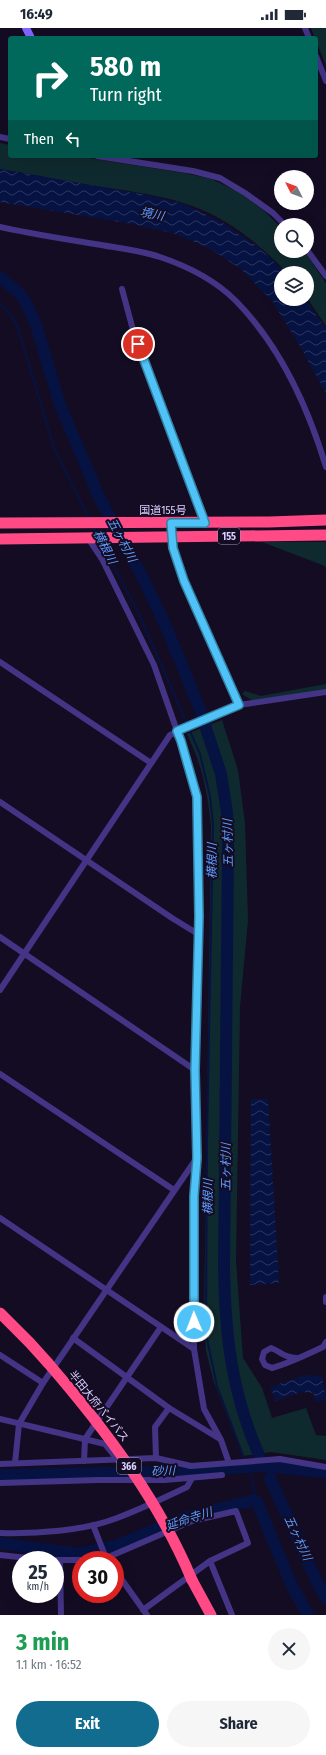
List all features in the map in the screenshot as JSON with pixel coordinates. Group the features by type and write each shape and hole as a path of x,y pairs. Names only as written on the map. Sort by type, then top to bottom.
{"highway":[{"name":"国道155号","path":"0,523 205,523 326,520"},
{"name":"155","path":"0,539 326,535"},
{"name":"半田大府パイパス","path":"0,1313 30,1342 110,1438 134,1474 174,1542 192,1580 206,1615"},
{"name":"半田大府パイパス","path":"0,1320 48,1363"},
{"name":"366","path":"192,1580 211,1615"}],"street":[{"path":"318,61 326,81"},
{"path":"110,158 193,171 220,178 245,193 278,218"},
{"path":"0,227 35,235 137,251 160,257 185,268 213,284 235,300 263,332 287,369 318,441 326,467"},
{"path":"314,256 323,264 326,276"},
{"path":"122,290 133,330 164,417 205,523"},
{"path":"171,523 173,548 184,581 239,705"},
{"path":"89,538 102,559 154,665 179,730 197,797 198,934 195,1070 197,1158 194,1196 194,1349 204,1409 221,1440 228,1463"},
{"path":"0,662 151,763"},
{"path":"0,990 170,735 239,705 326,692"},
{"path":"0,802 198,934"},
{"path":"0,937 195,1070"},
{"path":"0,1074 174,1190"},
{"path":"15,1463 19,1424 43,1383 197,1158"},
{"path":"0,1218 194,1349"},
{"path":"326,1297 326,1302"},
{"path":"84,1461 85,1439 161,1327"},
{"path":"73,1338 169,1408 221,1440"},
{"path":"296,1358 283,1356 277,1350 271,1348 264,1352 262,1359 265,1365 272,1368 292,1362 296,1358 323,1348 326,1342"},
{"path":"0,1355 43,1383"},
{"path":"156,1458 155,1427 169,1408"},
{"path":"0,1419 105,1444 118,1460"},
{"path":"0,1464 156,1458 191,1466 280,1459 326,1467"},
{"path":"0,1533 23,1534 93,1525 116,1519 187,1487 192,1478 191,1466"},
{"path":"0,1483 98,1480 165,1480 222,1474"},
{"path":"123,1551 192,1521 236,1511 248,1543 210,1561 145,1612 124,1583"},
{"path":"93,1525 104,1551"},
{"path":"0,1555 12,1556"},
{"path":"210,1561 232,1615"},
{"path":"60,1603 61,1615"}],"green space":[{"path":"311,28 326,28 326,66 318,46 318,36 314,36"},
{"path":"0,143 8,145 8,158 89,158 184,173 211,179 235,190 262,209 274,220 274,258 309,258 324,280 326,284 326,326 312,306 314,306 314,266 280,266 241,232 224,221 194,206 162,197 0,169"},
{"path":"262,542 326,542 326,569 325,566"},
{"path":"326,684 326,689 253,701 242,694 245,691 261,696"},
{"path":"222,720 238,770 245,824 248,920 240,1007 236,1261 243,1358 262,1388 272,1418 306,1408 316,1435 326,1436 326,1460 271,1452 243,1456 214,1382 206,1351 204,1321 211,826 204,779 187,734"}],"water":[{"name":"境川","path":"0,169 147,195 184,204 223,223 261,249 278,266 274,266 274,304 241,269 209,248 173,233 132,224 0,202"},
{"path":"275,306 310,306 326,329 326,393 297,341"},
{"path":"251,1099 268,1099 279,1283 250,1285"},
{"path":"305,1375 322,1377 326,1399 316,1402 313,1393 301,1392 276,1401 270,1387"}],"waterway":[{"name":"五ヶ村川","path":"0,277 20,294 36,325 60,405 99,497 144,580 167,629 199,707 221,774 227,812 228,848 224,1265 226,1315 231,1362 236,1385 249,1432 259,1455"},
{"name":"横根川","path":"0,303 15,321 18,328 54,448 89,519"},
{"name":"横根川","path":"93,526 97,535"},
{"name":"横根川","path":"101,542 139,614 200,754 210,796 213,824 207,1141 206,1334 217,1386 244,1458"},
{"name":"砂川","path":"0,1475 159,1472 264,1466 326,1472"},
{"name":"横根川","path":"251,1476 257,1502"},
{"name":"五ヶ村川","path":"270,1478 316,1580 326,1598"},
{"name":"延命寺川","path":"0,1543 77,1554 115,1546 187,1517 254,1500 257,1502 291,1584 308,1615"}],"route":[{"path":"138,344 177,451 199,503 205,523 171,523 173,548 184,581 239,705 177,731 197,797 199,917 195,1070 197,1158 195,1168 194,1196 194,1322"}]}
